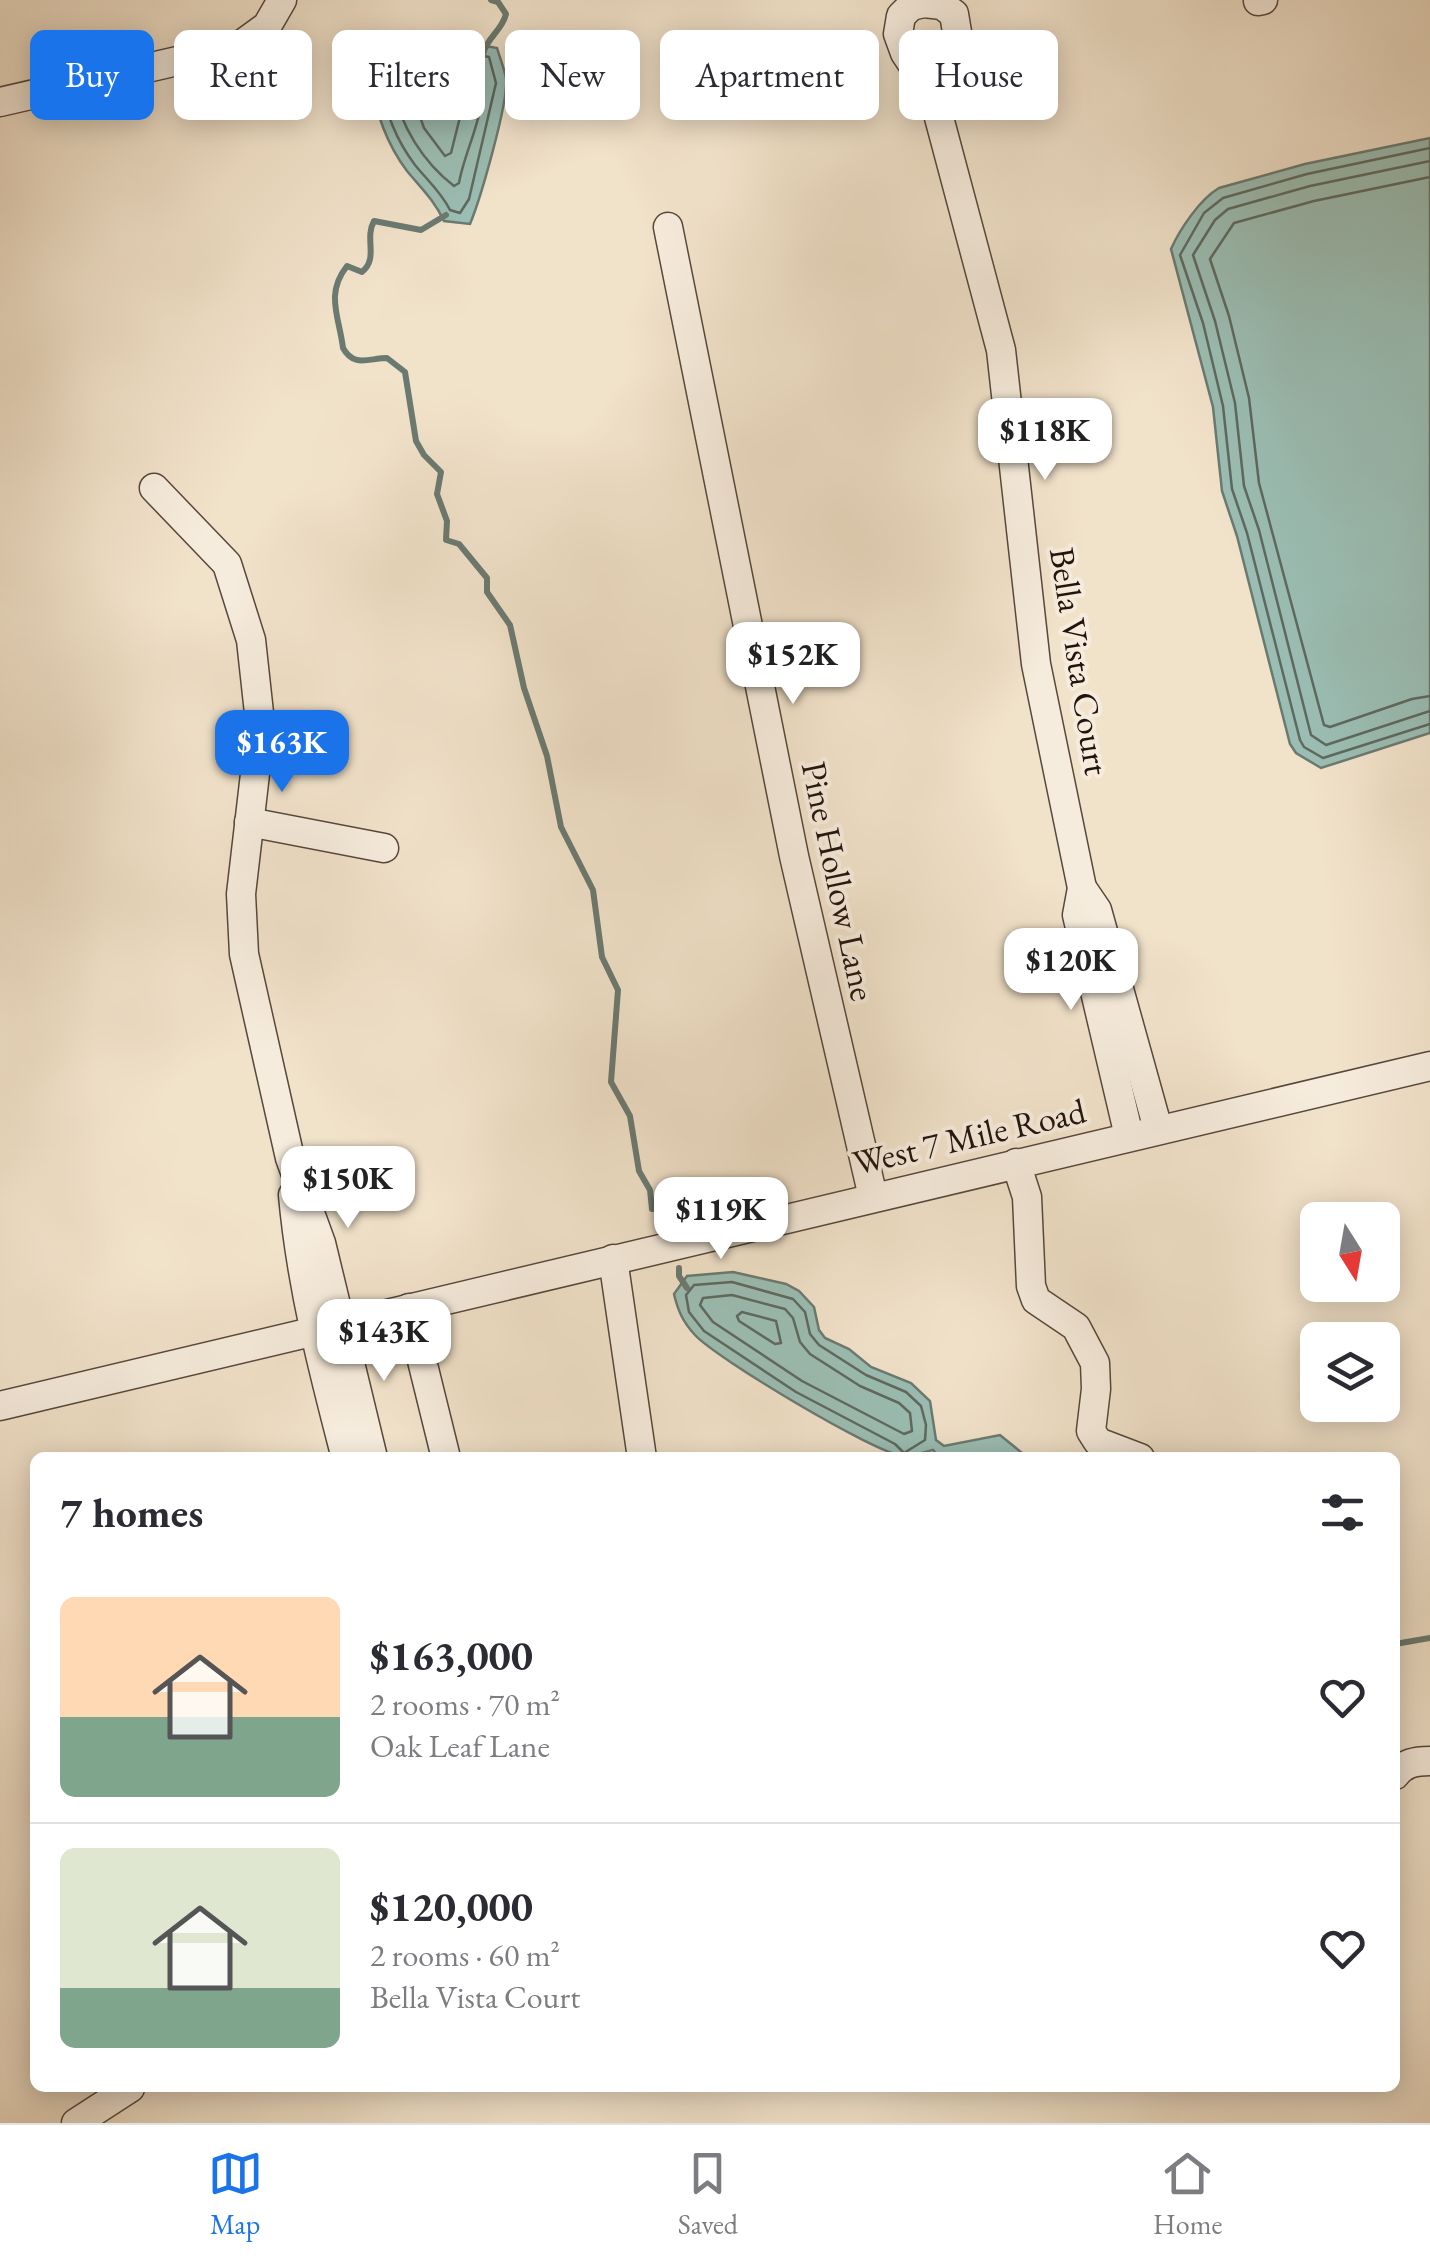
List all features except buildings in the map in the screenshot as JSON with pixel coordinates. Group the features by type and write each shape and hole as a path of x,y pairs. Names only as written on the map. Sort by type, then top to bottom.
{"street":[{"path":"0,102 238,47 267,26 282,0"},
{"name":"Bella Vista Court","path":"939,120 1001,350 1036,664 1082,888 1077,915 1158,1129"},
{"name":"Pine Hollow Lane","path":"668,227 794,856 873,1197"},
{"path":"154,488 227,564 253,653 259,714 240,894 244,954 290,1158 321,1243 372,1452"},
{"path":"249,822 384,848"},
{"name":"Bella Vista Court","path":"1112,1008 1129,1136"},
{"name":"West 7 Mile Road","path":"0,1406 1430,1066"},
{"path":"290,1158 298,1250 312,1331 344,1452"},
{"path":"1016,1163 1027,1197 1031,1286 1036,1300 1076,1327 1095,1362 1096,1390 1090,1430 1098,1442 1124,1452"},
{"path":"612,1259 641,1452"},
{"path":"409,1308 444,1452"},
{"path":"1400,1769 1416,1761 1430,1761"},
{"path":"76,2123 124,2092"}],"water":[{"path":"485,46 497,48 505,75 505,95 487,173 470,224 444,221 407,171 380,120 485,120"},
{"path":"1430,138 1430,733 1321,768 1296,753 1290,744 1222,491 1213,407 1171,249 1191,215 1219,188 1305,164"},
{"path":"733,1272 786,1284 814,1307 825,1338 849,1349 871,1367 911,1383 930,1401 936,1440 944,1446 1000,1435 1021,1452 890,1452 861,1439 762,1383 695,1335 684,1321 674,1294 687,1276"}],"waterway":[{"path":"485,50 506,14 498,2 491,0"},
{"path":"446,215 421,230 374,221 367,267 362,272 347,266 337,286 335,306 343,348 357,360 387,358 405,372 416,441 441,472 437,494 447,521 446,540 459,544 487,578 487,592 510,625 524,688 547,756 561,827 593,890 602,957 618,990 611,1082 630,1116 639,1171 650,1190 652,1209"},
{"path":"679,1268 687,1288"},
{"path":"1400,1643 1430,1638"}]}
